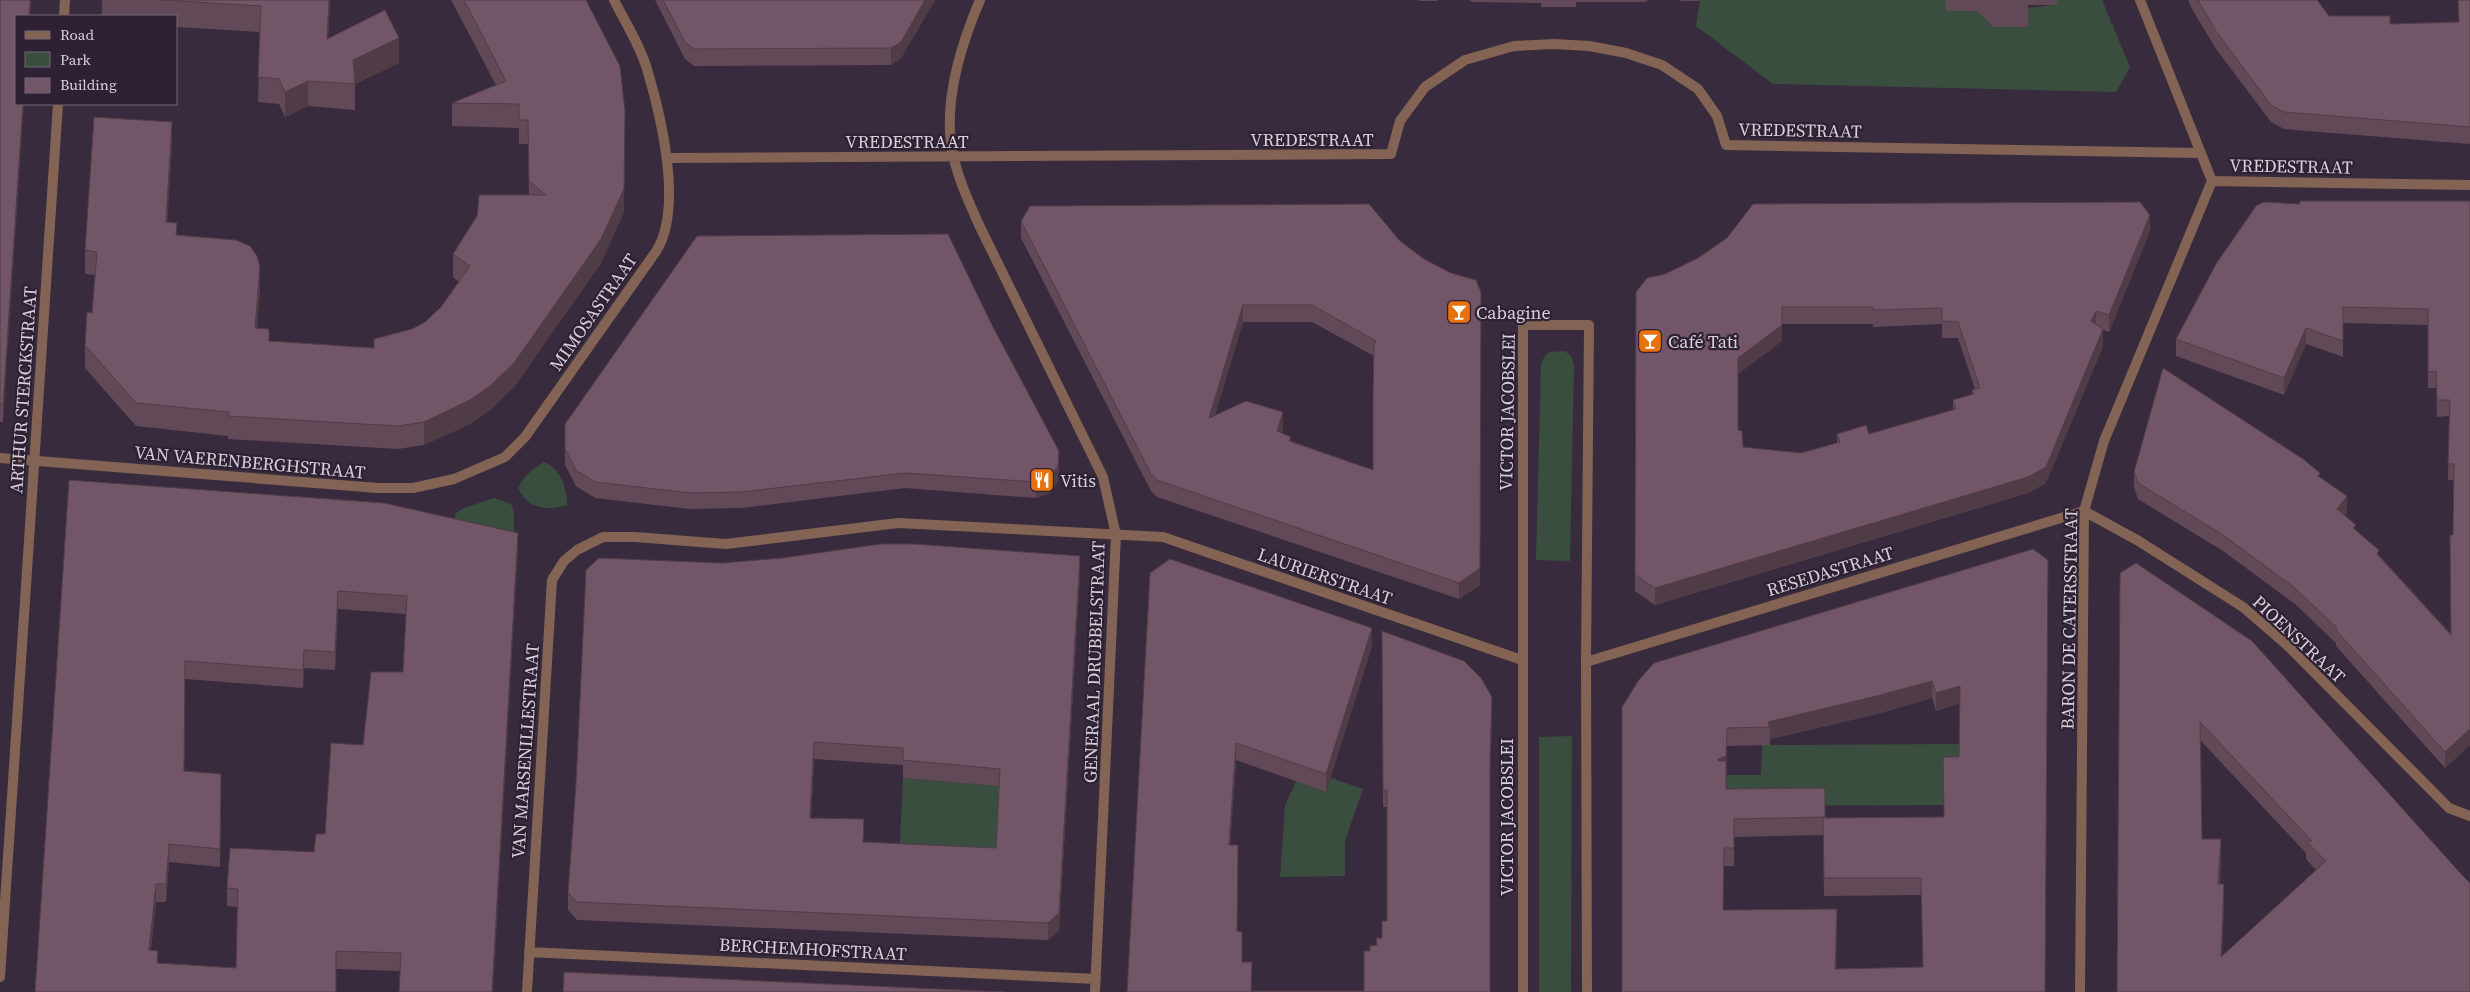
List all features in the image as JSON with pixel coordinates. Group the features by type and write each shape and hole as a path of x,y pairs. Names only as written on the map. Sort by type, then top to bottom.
{"street":[{"path":"64,15 65,0"},
{"name":"MIMOSASTRAAT","path":"493,462 505,457 525,437 664,238 667,223 668,158 647,69 614,0"},
{"name":"GENERAAL DRUBBELSTRAAT","path":"980,0 964,43 953,83 951,126 953,158 963,189 980,227 1103,477 1116,535 1095,992"},
{"path":"2140,0 2200,152"},
{"name":"VREDESTRAAT","path":"668,158 953,158 1391,154 1400,121 1425,87 1466,60 1514,46 1554,44 1589,46 1626,53 1662,65 1698,90 1717,116 1726,145 2200,152 2212,181 2470,185"},
{"name":"ARTHUR STERCKSTRAAT","path":"0,977 58,105"},
{"name":"BARON DE CATERSSTRAAT","path":"2080,992 2084,511 2104,441 2212,181"},
{"name":"VICTOR JACOBSLEI","path":"1523,992 1523,325 1589,325 1586,662 1587,992"},
{"name":"VAN VAERENBERGHSTRAAT","path":"0,458 378,488 413,488 454,479 493,462"},
{"name":"RESEDASTRAAT","path":"1586,662 2084,511"},
{"name":"PIOENSTRAAT","path":"2084,511 2145,545 2243,607 2288,646 2448,808 2470,816"},
{"name":"VAN MARSENILLESTRAAT","path":"527,992 552,580 564,561 577,550 603,537 635,537 726,544 898,523 1116,535"},
{"name":"LAURIERSTRAAT","path":"1116,535 1163,537 1522,660"},
{"name":"BERCHEMHOFSTRAAT","path":"529,952 1096,979"}],"green space":[{"path":"1700,0 1945,0 2027,8 2052,5 2057,0 2102,0 2130,67 2116,92 1773,84 1696,26"},
{"path":"1565,351 1571,356 1574,364 1570,561 1536,560 1541,365 1544,357 1549,352"},
{"path":"544,462 559,474 566,492 567,505 552,508 538,507 527,500 518,488 529,473"},
{"path":"494,498 511,504 514,512 514,533 455,520 455,514 464,508"},
{"path":"1572,736 1571,992 1539,992 1539,737"},
{"path":"1960,744 1959,774 1943,775 1944,805 1727,806 1726,775 1761,775 1762,745"},
{"path":"903,778 989,785 1016,778 996,866 899,861"},
{"path":"1331,778 1363,789 1345,841 1345,876 1280,877 1285,806 1296,781 1326,792"}],"building":[{"path":"0,0 30,0 29,15 15,15 15,105 23,105 3,404 0,404"},
{"path":"160,0 329,0 327,39 385,10 399,38 353,60 355,84 308,81 285,92 279,79 258,77 261,6"},
{"path":"464,0 586,0 620,66 625,111 624,189 601,239 514,363 490,386 470,400 424,422 398,426 228,416 229,412 136,403 85,345 87,312 92,313 97,252 85,250 94,117 172,122 166,222 177,223 176,235 236,240 250,246 257,256 260,267 255,328 269,329 269,341 374,348 374,339 412,329 425,322 441,307 470,266 453,254 477,216 479,195 546,195 529,181 528,120 519,120 519,104 452,103 506,81"},
{"path":"663,0 925,0 901,42 891,48 694,49 685,42"},
{"path":"2198,0 2317,0 2329,16 2390,16 2390,24 2459,22 2458,0 2470,0 2470,127 2284,112 2271,105 2216,31"},
{"path":"2300,201 2470,201 2470,729 2445,752 2336,630 2337,628 2295,588 2223,535 2138,483 2134,472 2163,368 2303,459 2320,473 2318,476 2347,496 2337,509 2356,525 2353,528 2379,550 2377,554 2451,635 2450,535 2453,535 2454,464 2448,464 2450,400 2437,400 2436,371 2428,372 2428,309 2343,307 2343,341 2306,328 2284,378 2176,339 2216,264 2256,206 2264,202 2300,204"},
{"path":"2140,202 2150,215 2109,315 2096,311 2091,321 2103,329 2046,467 2028,477 1655,588 1635,575 1636,292 1647,278 1665,274 1698,258 1727,238 1753,204","holes":["1782,307 1873,307 1873,310 1942,308 1942,321 1958,322 1980,388 1972,390 1974,394 1953,400 1956,409 1869,434 1866,425 1837,434 1840,442 1801,453 1743,447 1742,431 1738,430 1738,358 1782,325"]},
{"path":"1369,204 1400,241 1424,259 1451,273 1476,280 1481,292 1480,568 1459,583 1157,480 1151,474 1021,221 1030,206","holes":["1243,305 1312,305 1376,341 1374,345 1373,470 1289,441 1291,437 1277,431 1283,412 1246,401 1209,418"]},
{"path":"948,234 992,325 1059,451 1058,466 1050,477 1036,482 905,473 741,492 690,493 595,482 576,470 565,449 565,424 697,236"},
{"path":"69,480 384,503 518,533 492,992 399,992 401,953 336,951 336,992 35,992","holes":["338,591 407,596 403,672 371,672 363,745 331,743 325,834 316,834 314,852 230,848 227,888 238,889 236,968 157,963 158,951 149,950 156,884 166,884 169,844 220,849 221,774 184,771 185,661 303,670 304,650 335,652"]},
{"path":"881,544 914,544 1080,556 1059,913 1048,923 577,902 568,893 576,783 586,570 599,558 722,563 782,558","holes":["814,742 903,748 903,760 1000,769 996,848 863,842 864,819 810,818"]},
{"path":"2033,549 2048,560 2045,992 1622,992 1622,707 1638,681 1654,663","holes":["1932,681 1936,693 1960,686 1959,757 1943,757 1944,817 1823,818 1824,878 1921,878 1923,967 1835,969 1837,909 1723,910 1724,848 1734,848 1734,819 1825,817 1825,788 1726,789 1726,761 1718,761 1718,759 1726,756 1727,728 1770,727 1768,722"]},
{"path":"1170,559 1372,628 1326,774 1236,743 1229,845 1238,845 1237,931 1242,932 1242,962 1252,962 1251,991 1364,991 1364,951 1370,951 1370,946 1377,945 1376,938 1382,938 1382,921 1387,921 1387,790 1383,790 1382,631 1464,661 1481,678 1492,697 1490,759 1490,992 1127,992 1150,573"},
{"path":"2136,563 2252,641 2470,883 2470,992 2117,992 2120,573","holes":["2200,722 2312,841 2306,841 2326,861 2221,957 2224,884 2218,884 2221,839 2202,839"]},
{"path":"564,972 1005,992 563,992"}],"place":[{"name":"Cabagine","path":"1459,312"},
{"name":"Café Tati","path":"1650,341"},
{"name":"Vitis","path":"1042,480"}]}
